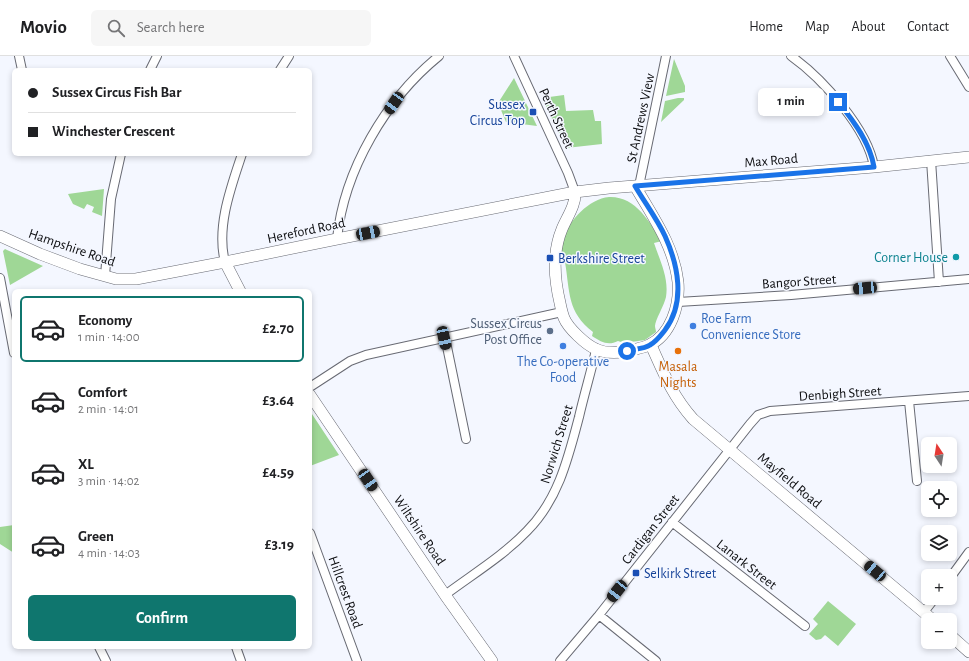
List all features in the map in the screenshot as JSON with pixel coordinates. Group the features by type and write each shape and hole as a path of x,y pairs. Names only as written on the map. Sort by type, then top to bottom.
{"street":[{"path":"19,56 22,68"},
{"path":"151,68 157,56"},
{"path":"281,68 289,56"},
{"path":"337,239 346,197 366,146 401,95 420,73 439,56"},
{"name":"Perth Street","path":"514,56 568,173 575,192"},
{"name":"St Andrews View","path":"637,186 666,56"},
{"path":"791,56 820,82 847,113 862,136 872,156 874,167"},
{"path":"950,56 969,87"},
{"path":"105,276 111,199 121,156"},
{"path":"239,289 225,262 222,245 224,218 241,156"},
{"name":"Max Road","path":"575,192 874,167 931,160 969,158"},
{"path":"931,160 939,282"},
{"path":"575,192 576,200 562,229 556,251 556,285 562,312 570,328 596,350 617,352 651,345 671,322 678,302 676,275 665,238 637,186"},
{"name":"Hereford Road","path":"136,279 575,192"},
{"name":"Hampshire Road","path":"0,236 40,254 105,276 116,279 136,279"},
{"path":"0,278 12,341"},
{"name":"Bangor Street","path":"678,302 791,295 969,280"},
{"path":"312,387 350,361 359,357 562,312"},
{"path":"444,338 466,439"},
{"name":"Mayfield Road","path":"651,345 671,390 682,406 694,419 924,612"},
{"name":"Norwich Street","path":"445,595 520,538 535,522 550,501 561,478 569,453 596,350"},
{"name":"Denbigh Street","path":"729,449 758,415 770,411 969,396"},
{"name":"Wiltshire Road","path":"312,398 445,595 492,661"},
{"path":"910,401 918,481"},
{"name":"Cardigan Street","path":"560,661 599,615 729,449"},
{"name":"Lanark Street","path":"672,522 805,626"},
{"name":"Hillcrest Road","path":"312,538 357,661"},
{"path":"957,569 969,552"},
{"path":"924,612 930,605"},
{"path":"599,615 656,661"},
{"path":"957,641 969,652"},
{"path":"100,649 106,661"},
{"path":"237,649 241,661"}],"green space":[{"path":"674,59 685,86 685,92 666,96"},
{"path":"514,78 537,126 506,122 498,103"},
{"path":"564,95 566,111 593,110 595,121 601,121 602,144 566,148 542,98"},
{"path":"684,98 684,100 661,122 665,101"},
{"path":"104,189 102,216 92,212 94,207 87,204 84,209 73,204 68,194"},
{"path":"609,197 618,198 634,205 647,218 662,241 654,243 665,276 667,290 666,297 655,323 656,332 645,340 624,343 618,341 611,343 602,342 592,336 593,332 578,317 571,301 565,262 561,261 561,247 563,239 575,218 587,206"},
{"path":"5,249 43,266 10,285 3,251"},
{"path":"312,414 339,455 312,465"},
{"path":"12,525 12,552 0,544 0,527"},
{"path":"828,601 856,624 838,646 825,635 821,639 816,640 809,634 818,624 813,619"}],"place":[{"name":"Sussex Circus Top","path":"533,112"},
{"name":"Corner House","path":"956,257"},
{"name":"Berkshire Street","path":"550,258"},
{"name":"Roe Farm Convenience Store","path":"693,326"},
{"name":"Sussex Circus Post Office","path":"550,331"},
{"name":"The Co-operative Food","path":"563,346"},
{"name":"Masala Nights","path":"678,351"},
{"name":"Selkirk Street","path":"636,573"}],"route":[{"path":"627,351 651,345 671,322 678,302 678,282 671,253 661,229 635,186 874,167 872,156 862,136 838,102"}]}
